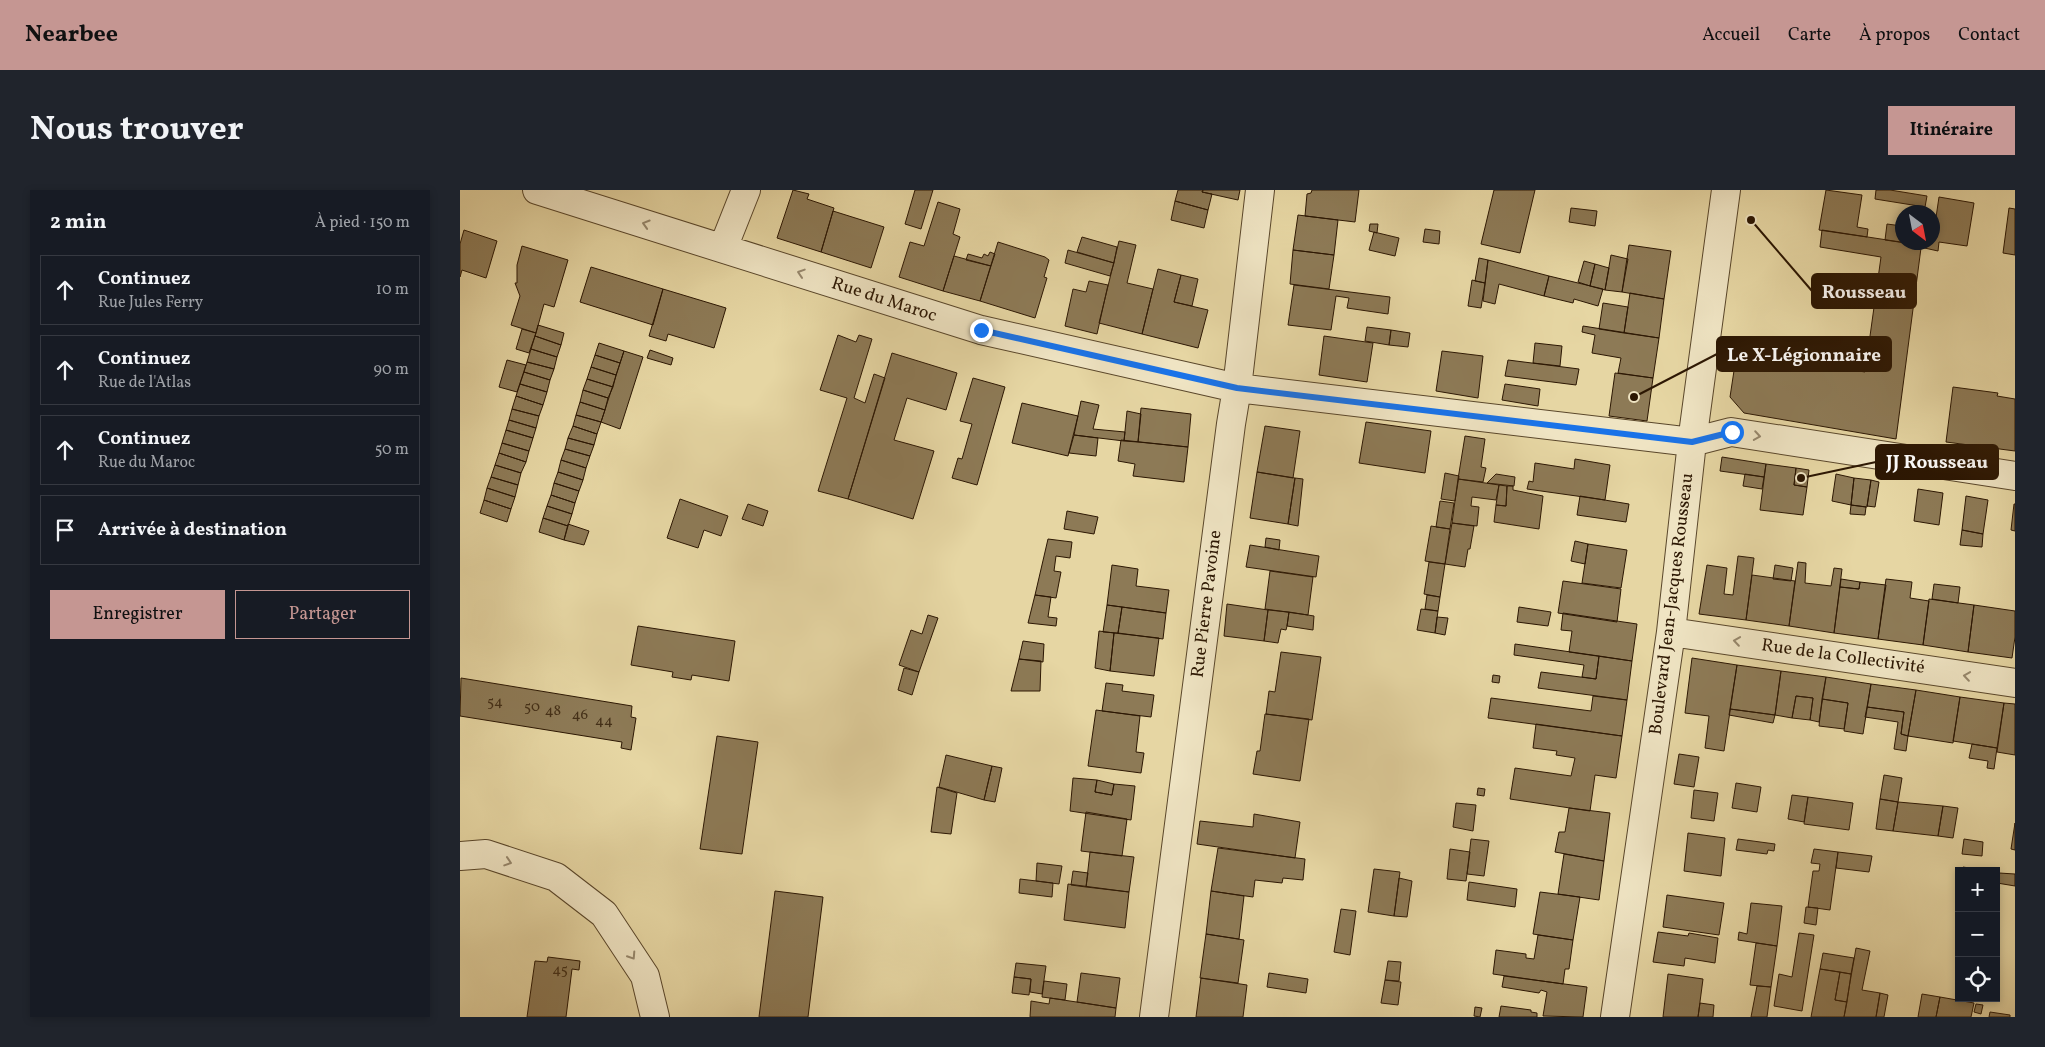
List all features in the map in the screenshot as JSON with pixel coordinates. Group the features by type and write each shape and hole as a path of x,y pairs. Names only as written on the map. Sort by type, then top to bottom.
{"street":[{"name":"Rue du Maroc","path":"537,190 981,330 1237,388 1692,442"},
{"path":"723,248 746,190"},
{"name":"Rue Pierre Pavoine","path":"1154,1017 1230,424 1237,388 1260,190"},
{"name":"Boulevard Jean-Jacques Rousseau","path":"1615,1017 1671,632 1692,442 1726,190"},
{"path":"1692,442 1732,432 2015,476"},
{"name":"Rue de la Collectivité","path":"1671,632 2015,683"},
{"path":"460,856 486,854 556,877 604,914 645,976 655,1017"}],"building":[{"path":"793,190 809,194 807,199 834,208 821,252 777,238"},
{"path":"915,190 933,190 921,229 905,224"},
{"path":"1178,190 1203,190 1202,192 1212,194 1208,210 1175,201"},
{"path":"1203,190 1240,190 1238,200 1202,192"},
{"path":"1312,190 1359,190 1355,222 1305,216 1307,194 1311,193"},
{"path":"1494,190 1535,190 1520,253 1481,244"},
{"path":"1826,190 1862,195 1857,227 1868,229 1867,237 1819,230"},
{"path":"1876,190 1890,190 1927,196 1925,205 1912,205 1875,199"},
{"path":"1939,197 1974,203 1967,246 1940,242 1940,205 1938,205"},
{"path":"1175,201 1208,210 1204,228 1171,220"},
{"path":"938,202 960,209 953,234 960,237 943,291 899,277 910,242 924,246"},
{"path":"1571,208 1597,211 1595,226 1569,222"},
{"path":"2009,208 2015,209 2015,255 2003,253"},
{"path":"833,211 884,227 871,268 821,252"},
{"path":"1298,215 1338,220 1334,255 1293,250"},
{"path":"1370,224 1378,224 1377,233 1369,231"},
{"path":"1887,224 1895,225 1895,241 1885,240"},
{"path":"1425,229 1440,231 1439,244 1423,242"},
{"path":"464,230 497,241 486,278 462,270 460,277 460,244"},
{"path":"1822,230 1895,241 1895,250 1921,250 1896,439 1744,413 1730,397 1737,351 1865,372 1881,257 1820,247"},
{"path":"1374,232 1399,238 1395,256 1369,250"},
{"path":"1082,237 1117,247 1114,263 1077,252"},
{"path":"1119,241 1136,245 1127,283 1153,289 1142,334 1099,323"},
{"path":"998,242 1049,260 1044,277 1047,278 1035,318 980,301"},
{"path":"1629,245 1671,251 1664,299 1622,292"},
{"path":"522,246 568,260 554,307 544,304 536,333 511,325 520,296 515,283 517,283 517,265"},
{"path":"1068,250 1114,263 1110,276 1065,263"},
{"path":"1293,250 1334,255 1329,289 1290,284"},
{"path":"990,252 995,254 991,266 966,260 968,254 982,258 984,254 988,256"},
{"path":"1611,255 1628,259 1622,292 1605,290"},
{"path":"954,256 991,266 980,301 943,291"},
{"path":"1479,258 1488,260 1485,283 1475,281"},
{"path":"1488,260 1549,276 1544,296 1499,284 1495,304 1483,301"},
{"path":"1584,261 1595,264 1590,286 1578,282"},
{"path":"1595,264 1609,268 1605,290 1590,286"},
{"path":"591,267 663,289 653,325 580,302"},
{"path":"1158,269 1181,275 1174,302 1208,310 1198,348 1142,334"},
{"path":"1181,275 1198,279 1192,306 1174,302"},
{"path":"1549,276 1603,289 1598,306 1574,299 1573,303 1544,296"},
{"path":"1472,280 1485,283 1481,308 1468,306"},
{"path":"1089,281 1108,285 1097,334 1065,326 1073,289 1086,292"},
{"path":"1294,285 1390,297 1388,314 1347,308 1349,298 1336,296 1331,330 1288,325"},
{"path":"663,289 726,308 714,348 668,334 666,341 649,336"},
{"path":"1630,293 1664,299 1659,338 1624,333"},
{"path":"1603,303 1628,307 1624,333 1599,329"},
{"path":"538,325 564,333 561,345 535,336"},
{"path":"1583,326 1659,338 1653,378 1618,373 1621,358 1592,353 1595,335 1582,332"},
{"path":"1367,327 1391,330 1389,345 1365,341"},
{"path":"522,329 536,333 529,353 516,349"},
{"path":"1391,330 1410,333 1408,347 1389,345"},
{"path":"838,335 856,342 859,335 872,339 854,398 865,403 874,374 885,378 848,499 818,491 847,398 820,390"},
{"path":"535,336 561,345 557,357 531,349"},
{"path":"1324,336 1373,343 1367,382 1319,375"},
{"path":"599,343 624,351 620,363 595,355"},
{"path":"1535,343 1562,346 1560,366 1533,363"},
{"path":"531,349 557,357 554,369 527,362"},
{"path":"650,350 673,358 671,365 647,358"},
{"path":"624,351 643,357 620,429 601,422"},
{"path":"1442,351 1483,356 1478,398 1436,391"},
{"path":"892,353 957,373 946,410 907,398 894,440 934,451 913,519 848,499"},
{"path":"595,355 620,363 616,375 591,367"},
{"path":"507,360 526,365 517,392 499,387"},
{"path":"1508,360 1579,369 1576,385 1505,376"},
{"path":"527,362 554,369 550,380 524,372"},
{"path":"591,367 616,375 613,387 587,379"},
{"path":"524,372 550,380 547,392 520,384"},
{"path":"1615,373 1653,378 1647,421 1609,416"},
{"path":"973,378 1005,387 977,485 952,478 958,458 962,459 972,424 960,421"},
{"path":"587,379 613,387 608,398 583,390"},
{"path":"520,384 547,392 543,405 516,396"},
{"path":"1505,384 1540,389 1538,406 1502,400"},
{"path":"1953,387 1998,393 1997,396 2015,399 2015,451 1946,442"},
{"path":"583,390 608,398 605,410 580,402"},
{"path":"516,396 543,405 539,416 512,409"},
{"path":"1081,401 1099,405 1093,429 1125,432 1124,441 1074,435"},
{"path":"580,402 605,410 601,422 576,415"},
{"path":"1022,403 1078,416 1068,456 1012,443"},
{"path":"1141,408 1191,414 1188,447 1138,442"},
{"path":"512,409 539,416 536,428 509,420"},
{"path":"1127,411 1141,414 1138,442 1124,441"},
{"path":"576,415 601,422 597,434 573,426"},
{"path":"509,420 536,428 533,438 506,430"},
{"path":"1366,422 1431,431 1425,473 1359,463"},
{"path":"573,426 597,434 594,445 568,438"},
{"path":"1265,426 1300,431 1293,478 1257,472"},
{"path":"506,430 533,438 529,451 502,443"},
{"path":"1074,435 1098,438 1096,456 1069,453"},
{"path":"1465,436 1485,439 1481,467 1486,468 1483,482 1458,479"},
{"path":"568,438 594,445 590,456 565,449"},
{"path":"1121,440 1188,447 1184,482 1133,476 1135,464 1118,461"},
{"path":"502,443 529,451 526,462 499,453"},
{"path":"565,449 590,456 586,468 561,460"},
{"path":"499,453 526,462 521,473 495,465"},
{"path":"1722,457 1766,464 1764,477 1720,471"},
{"path":"1575,459 1610,465 1605,500 1527,489 1529,481 1533,482 1535,463 1574,469"},
{"path":"561,460 586,468 583,480 558,472"},
{"path":"1766,464 1796,468 1794,485 1807,487 1803,515 1760,510"},
{"path":"495,465 521,473 518,485 491,477"},
{"path":"1796,468 1809,470 1807,487 1794,485"},
{"path":"558,472 583,480 579,491 554,483"},
{"path":"1257,472 1295,478 1288,524 1250,518"},
{"path":"1445,473 1459,476 1455,501 1441,499"},
{"path":"1496,474 1515,477 1514,486 1487,483"},
{"path":"1745,474 1764,477 1762,489 1743,486"},
{"path":"1836,474 1854,478 1851,505 1832,501"},
{"path":"491,477 518,485 515,497 487,488"},
{"path":"1295,478 1303,479 1298,526 1288,524"},
{"path":"1854,478 1871,480 1867,507 1851,505"},
{"path":"1458,479 1499,485 1496,500 1472,497 1471,506 1479,507 1477,526 1452,523"},
{"path":"1871,480 1879,482 1875,507 1867,506"},
{"path":"554,483 579,491 575,503 551,495"},
{"path":"1499,485 1507,486 1506,506 1496,505"},
{"path":"1507,486 1513,486 1513,490 1543,496 1539,529 1494,522 1496,505 1506,506"},
{"path":"487,488 515,497 511,509 484,500"},
{"path":"1918,489 1943,493 1939,525 1914,521"},
{"path":"551,495 575,503 572,514 547,506"},
{"path":"1580,496 1629,504 1626,522 1577,515"},
{"path":"1966,496 1988,500 1983,534 1962,530"},
{"path":"680,499 728,516 721,536 704,530 698,548 667,538"},
{"path":"484,500 511,509 507,522 480,513"},
{"path":"1440,501 1454,503 1450,529 1436,527"},
{"path":"748,504 768,511 763,526 742,519"},
{"path":"2015,504 2015,531 2011,530"},
{"path":"1851,505 1866,507 1865,515 1850,514"},
{"path":"547,506 572,514 568,526 543,518"},
{"path":"1067,511 1098,517 1094,534 1064,529"},
{"path":"543,518 568,526 564,540 539,532"},
{"path":"1452,523 1474,526 1465,567 1445,564"},
{"path":"568,524 589,531 584,545 564,540"},
{"path":"1431,526 1450,529 1445,564 1425,561"},
{"path":"1962,530 1983,534 1982,547 1960,545"},
{"path":"1266,538 1280,540 1279,550 1265,547"},
{"path":"1048,539 1072,542 1070,558 1056,556 1054,571 1061,572 1056,598 1035,595"},
{"path":"1575,541 1588,544 1585,564 1571,561"},
{"path":"1588,544 1627,550 1621,588 1582,583"},
{"path":"1250,545 1319,556 1316,577 1246,567"},
{"path":"1738,556 1754,558 1746,620 1699,614 1707,565 1727,568 1724,594 1733,595"},
{"path":"1429,562 1445,564 1440,597 1424,594"},
{"path":"1798,562 1806,563 1805,583 1831,586 1834,568 1842,569 1834,633 1789,626"},
{"path":"1112,565 1138,569 1136,586 1169,590 1166,613 1107,605"},
{"path":"1775,565 1793,568 1791,581 1773,579"},
{"path":"1270,571 1313,577 1308,615 1265,609"},
{"path":"1752,575 1795,581 1789,626 1746,620"},
{"path":"1841,579 1860,582 1859,589 1840,587"},
{"path":"1886,579 1912,582 1910,598 1929,601 1923,645 1878,639"},
{"path":"1563,581 1621,589 1617,622 1558,613"},
{"path":"1860,582 1886,585 1878,639 1834,633 1840,587 1859,589"},
{"path":"1934,584 1960,587 1958,603 1932,599"},
{"path":"1035,595 1051,597 1048,617 1057,618 1056,626 1028,623"},
{"path":"1427,595 1440,597 1438,611 1425,609"},
{"path":"1929,599 1974,605 1968,652 1923,645"},
{"path":"1227,604 1268,610 1264,641 1224,636"},
{"path":"1107,605 1122,607 1118,633 1103,632"},
{"path":"1974,605 2015,611 2015,637 2012,658 1968,652"},
{"path":"1122,607 1166,613 1163,639 1118,633"},
{"path":"1519,607 1551,612 1548,626 1517,622"},
{"path":"1421,609 1438,611 1435,633 1417,630"},
{"path":"1268,610 1289,612 1286,630 1281,629 1278,643 1264,641"},
{"path":"1289,612 1314,616 1313,630 1287,626"},
{"path":"1563,613 1637,624 1632,661 1569,652 1572,631 1561,630"},
{"path":"928,615 938,618 919,672 899,665 911,630 922,634"},
{"path":"1437,617 1448,618 1445,635 1435,633"},
{"path":"638,626 735,641 729,681 692,675 691,680 672,677 673,672 631,665"},
{"path":"1099,631 1114,633 1110,671 1095,668"},
{"path":"1114,633 1159,638 1154,676 1110,671"},
{"path":"1023,641 1044,644 1043,662 1019,659"},
{"path":"1515,644 1599,656 1596,679 1582,677 1584,665 1514,655"},
{"path":"1281,652 1321,657 1312,720 1266,714 1269,691 1275,692"},
{"path":"1599,656 1632,661 1627,700 1538,688 1541,672 1596,679"},
{"path":"1692,658 1737,665 1724,751 1705,748 1709,716 1685,713"},
{"path":"1019,659 1041,661 1040,691 1011,691"},
{"path":"1737,665 1781,671 1775,715 1730,709"},
{"path":"904,668 919,672 912,695 898,690"},
{"path":"1781,671 1826,677 1819,722 1810,720 1813,698 1796,696 1792,718 1775,715"},
{"path":"1493,675 1500,676 1499,683 1492,682"},
{"path":"1826,677 1871,684 1863,734 1844,731 1848,703 1822,699"},
{"path":"461,678 632,706 631,717 636,718 631,750 621,748 622,742 460,716"},
{"path":"1106,683 1123,685 1122,691 1154,695 1151,717 1102,711"},
{"path":"1871,684 1916,690 1908,736 1901,734 1904,712 1867,707"},
{"path":"1916,690 1960,697 1953,743 1908,736"},
{"path":"1593,696 1627,700 1622,736 1488,718 1491,698 1591,711"},
{"path":"1796,696 1813,698 1810,720 1792,718"},
{"path":"1960,697 2004,703 1997,748 1953,741"},
{"path":"1822,699 1848,703 1844,729 1819,726"},
{"path":"2004,703 2015,704 2015,755 1997,752"},
{"path":"1867,707 1904,712 1901,734 1908,736 1906,751 1894,749 1898,722 1865,717"},
{"path":"1730,709 1775,715 1773,723 1729,715"},
{"path":"1096,710 1140,716 1136,752 1144,753 1141,773 1088,766"},
{"path":"1265,714 1309,719 1300,781 1253,774 1257,751 1260,751"},
{"path":"1536,724 1622,736 1616,778 1595,775 1590,811 1510,799 1515,768 1571,776 1575,758 1556,755 1557,751 1533,748"},
{"path":"717,736 758,742 742,854 700,849"},
{"path":"1972,744 1997,748 1994,769 1987,768 1988,761 1969,758"},
{"path":"1679,754 1699,757 1694,787 1674,784"},
{"path":"946,755 992,766 984,800 939,787"},
{"path":"992,766 1002,768 995,802 984,800"},
{"path":"1884,775 1902,778 1898,802 1880,799"},
{"path":"1073,778 1097,780 1095,792 1112,795 1114,784 1135,786 1131,820 1070,811"},
{"path":"1097,780 1114,784 1112,795 1095,792"},
{"path":"1736,783 1761,787 1757,812 1732,808"},
{"path":"937,787 957,793 951,834 931,832"},
{"path":"1478,788 1485,789 1484,796 1477,795"},
{"path":"1694,790 1718,793 1714,821 1691,818"},
{"path":"1792,795 1808,797 1804,822 1788,819"},
{"path":"1808,797 1853,803 1849,830 1804,824"},
{"path":"1880,799 1898,802 1893,831 1876,829"},
{"path":"1898,802 1943,806 1938,836 1893,831"},
{"path":"1456,803 1476,805 1473,831 1453,827"},
{"path":"1943,806 1958,808 1953,838 1938,836"},
{"path":"1569,808 1610,813 1604,861 1555,852 1559,832 1565,832"},
{"path":"1086,812 1127,819 1122,856 1081,851"},
{"path":"1254,814 1300,822 1295,858 1197,844 1200,821 1253,827"},
{"path":"2015,823 2015,850 2011,849"},
{"path":"1688,833 1725,838 1721,876 1684,871"},
{"path":"1471,839 1489,841 1484,876 1467,874"},
{"path":"1738,839 1775,844 1774,851 1768,850 1767,854 1736,850"},
{"path":"1964,839 1983,842 1982,856 1962,854"},
{"path":"1218,848 1305,859 1303,880 1283,878 1282,883 1255,880 1253,897 1211,891"},
{"path":"1450,849 1470,852 1466,881 1447,879"},
{"path":"1814,849 1838,852 1830,910 1808,907 1813,871 1819,871 1820,864 1811,863"},
{"path":"1090,852 1134,857 1129,892 1086,887"},
{"path":"1838,852 1872,856 1869,872 1836,868"},
{"path":"1564,854 1604,861 1599,900 1558,894"},
{"path":"1037,863 1062,866 1059,884 1036,881"},
{"path":"1374,869 1400,872 1394,916 1368,912"},
{"path":"1073,871 1088,873 1086,887 1071,885"},
{"path":"2000,873 2015,874 2015,886 2000,884"},
{"path":"1399,878 1412,881 1407,917 1394,916"},
{"path":"1020,879 1053,883 1052,897 1019,893"},
{"path":"1469,882 1517,889 1515,907 1467,900"},
{"path":"1068,884 1129,892 1125,928 1064,920"},
{"path":"775,891 823,897 808,1017 759,1017"},
{"path":"1211,891 1244,896 1239,939 1206,934"},
{"path":"1540,892 1580,897 1573,940 1533,934"},
{"path":"1667,895 1724,903 1719,935 1663,927"},
{"path":"1751,903 1782,906 1777,946 1738,940 1739,932 1747,934"},
{"path":"1806,907 1818,908 1816,925 1804,923"},
{"path":"1341,909 1356,911 1350,955 1334,952"},
{"path":"1658,932 1688,936 1689,933 1718,938 1715,963 1685,958 1684,966 1653,962"},
{"path":"1799,933 1814,935 1802,1011 1774,1006 1779,974 1792,977"},
{"path":"1206,934 1244,940 1238,983 1200,978"},
{"path":"1538,935 1573,940 1569,969 1565,969 1563,984 1493,974 1496,950 1526,954 1526,958 1534,959"},
{"path":"1756,943 1777,946 1771,987 1750,985"},
{"path":"1856,948 1870,951 1862,990 1880,993 1876,1017 1844,1017"},
{"path":"1823,953 1854,958 1851,974 1820,969"},
{"path":"548,957 580,961 579,970 572,969 566,1017 527,1017 535,961 547,962"},
{"path":"1388,961 1401,962 1399,981 1385,980"},
{"path":"1016,963 1046,966 1042,994 1030,992 1031,979 1014,977"},
{"path":"1820,969 1840,972 1835,1000 1847,1002 1844,1017 1811,1017"},
{"path":"1840,972 1851,974 1847,1002 1835,1000"},
{"path":"1081,973 1120,978 1116,1008 1077,1002"},
{"path":"1269,973 1308,979 1306,993 1267,987"},
{"path":"1668,974 1703,979 1698,1017 1663,1017"},
{"path":"1504,976 1587,987 1583,1017 1543,1016 1547,992 1541,990 1539,993 1502,987"},
{"path":"1014,977 1031,979 1029,995 1012,993"},
{"path":"1201,978 1247,985 1243,1017 1196,1017"},
{"path":"1385,980 1401,982 1398,1005 1381,1003"},
{"path":"1044,981 1067,984 1065,1000 1042,997"},
{"path":"1757,986 1771,987 1767,1017 1751,1017"},
{"path":"1880,993 1888,995 1884,1017 1876,1017"},
{"path":"1922,994 1940,997 1936,1017 1918,1017"},
{"path":"1940,997 1955,1000 1955,1002 1974,1003 1971,1017 1936,1017"},
{"path":"1050,998 1116,1008 1115,1017 1030,1017 1031,1001 1049,1004"},
{"path":"1700,1003 1714,1005 1713,1017 1698,1017"},
{"path":"1976,1004 1983,1005 1981,1014 1974,1012"},
{"path":"1501,1006 1531,1010 1531,1012 1537,1013 1537,1017 1499,1017"},
{"path":"1475,1007 1482,1008 1480,1017 1474,1016"},
{"path":"1990,1012 2010,1015 2010,1017 1989,1017"}],"place":[{"name":"Rousseau","path":"1751,220"},
{"name":"Le X-Légionnaire","path":"1634,397"},
{"name":"JJ Rousseau","path":"1801,478"}],"route":[{"path":"981,330 1249,390 1692,442 1732,432"}]}
